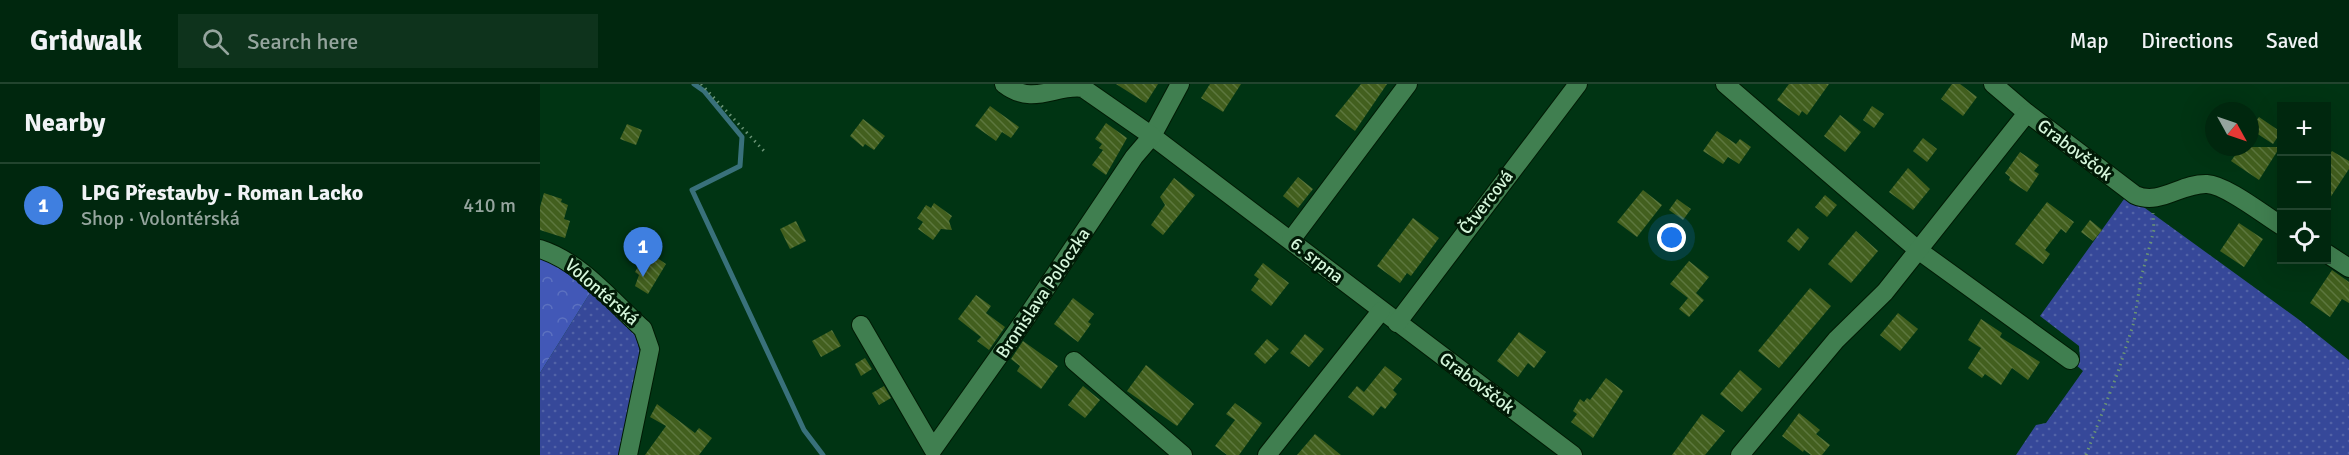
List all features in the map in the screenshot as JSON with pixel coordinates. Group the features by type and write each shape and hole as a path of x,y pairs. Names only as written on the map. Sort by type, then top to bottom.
{"street":[{"name":"6. srpna","path":"1004,84 1017,92 1032,94 1073,85 1083,88 1152,136 1381,310"},
{"path":"1152,136 1180,84"},
{"path":"1291,240 1408,84"},
{"name":"Čtvercová","path":"1397,323 1578,84"},
{"path":"1725,84 1918,250 2070,360"},
{"path":"1993,84 2027,113"},
{"name":"Grabovščok","path":"1740,455 1836,340 1885,292 2027,113 2135,195 2151,200"},
{"name":"Bronislava Poloczka","path":"861,325 933,449 1022,325 1134,157 1152,136"},
{"path":"2151,200 2193,185 2210,184 2277,223"},
{"name":"Volontérská","path":"540,249 560,255 576,267 643,329 647,338 650,349 628,455"},
{"path":"2331,257 2349,268"},
{"path":"1267,455 1381,310"},
{"name":"Grabovščok","path":"1381,310 1573,455"},
{"path":"1074,361 1183,455"}],"path":[{"path":"701,84 765,152"},
{"path":"2086,455 2118,372 2134,322 2154,230 2151,200"}],"shaded area":[{"path":"2127,195 2298,319 2349,360 2349,455 2016,455 2036,425 2046,423 2083,371 2075,364 2080,358 2079,346 2040,316"},
{"path":"590,293 623,318 638,343 640,354 622,455 540,455 540,373"}],"green space":[{"path":"540,256 553,261 590,293 540,373"}],"building":[{"path":"1116,84 1158,84 1146,103"},
{"path":"1210,84 1241,84 1223,112 1201,98"},
{"path":"1361,84 1387,84 1355,131 1335,116"},
{"path":"1789,84 1829,84 1807,115 1802,111 1799,116 1777,100"},
{"path":"1952,84 1960,84 1977,97 1963,116 1941,99"},
{"path":"990,106 1019,127 1011,138 1002,132 996,141 975,126"},
{"path":"1872,106 1884,114 1874,128 1863,120"},
{"path":"1840,115 1861,132 1845,152 1824,136"},
{"path":"2259,117 2277,129 2277,138 2273,144 2259,135"},
{"path":"863,119 885,136 874,150 865,144 863,147 850,136"},
{"path":"1106,123 1127,138 1106,175 1092,165 1103,150 1099,148 1102,144 1095,139"},
{"path":"627,124 642,130 636,145 620,139"},
{"path":"1717,131 1736,144 1740,139 1751,147 1739,164 1728,157 1723,164 1703,151"},
{"path":"1923,138 1937,149 1927,162 1913,151"},
{"path":"2259,147 2277,147 2277,152 2259,180 2231,161 2235,156 2259,156"},
{"path":"2020,152 2039,165 2034,171 2039,174 2027,192 2009,180 2010,177 2005,173"},
{"path":"2331,152 2349,161 2349,169 2331,196 2331,156"},
{"path":"1908,168 1930,189 1913,210 1889,192"},
{"path":"1298,177 1313,189 1298,208 1283,196"},
{"path":"1174,178 1195,195 1163,235 1151,225 1165,205 1160,197"},
{"path":"1643,190 1662,205 1637,237 1617,222"},
{"path":"544,193 562,199 561,202 568,205 564,219 570,221 565,238 540,230 540,207"},
{"path":"1825,195 1837,205 1827,217 1815,207"},
{"path":"1677,199 1691,209 1683,220 1669,210"},
{"path":"2047,202 2074,222 2066,233 2061,229 2045,250 2050,254 2043,264 2015,244"},
{"path":"934,203 952,216 949,221 952,230 941,229 933,240 918,229 923,222 917,218 926,205 931,208"},
{"path":"1413,218 1439,238 1411,276 1407,273 1400,283 1377,266"},
{"path":"2090,220 2102,230 2093,241 2081,232"},
{"path":"796,221 806,241 790,249 780,229"},
{"path":"2239,223 2263,239 2244,267 2220,251"},
{"path":"1798,228 1809,238 1799,251 1787,241"},
{"path":"1856,231 1878,251 1851,283 1828,264"},
{"path":"647,251 666,264 648,294 635,286 639,275 635,272"},
{"path":"1689,261 1709,277 1696,293 1704,300 1689,317 1679,309 1688,298 1670,284"},
{"path":"1263,263 1289,283 1271,306 1251,290 1259,279 1254,275"},
{"path":"2332,270 2349,282 2349,303 2342,299 2330,317 2310,303"},
{"path":"1810,288 1831,306 1779,368 1758,351"},
{"path":"976,295 991,306 986,313 1005,327 989,350 977,341 981,337 958,319"},
{"path":"1073,298 1094,314 1088,322 1091,324 1078,342 1054,324"},
{"path":"1898,313 1918,329 1900,351 1880,335"},
{"path":"1981,319 2002,333 2000,337 2040,362 2028,380 2012,368 2001,385 1985,374 1982,378 1968,368 1981,348 1968,340"},
{"path":"832,330 841,346 821,357 812,341"},
{"path":"1519,332 1546,352 1534,368 1528,363 1518,377 1497,361"},
{"path":"1305,334 1324,349 1309,367 1290,353"},
{"path":"1267,339 1279,349 1265,364 1254,354"},
{"path":"1023,341 1058,366 1041,389 1017,371 1020,366 1011,359"},
{"path":"865,358 872,369 861,376 855,364"},
{"path":"1146,365 1194,404 1177,426 1127,391"},
{"path":"1385,366 1402,379 1393,390 1397,394 1385,409 1381,406 1373,416 1348,397 1357,386 1364,392"},
{"path":"1740,370 1762,389 1742,412 1720,394"},
{"path":"1606,378 1623,391 1593,438 1571,422 1577,414 1573,411 1580,399 1584,402 1587,398 1590,400"},
{"path":"884,386 891,398 879,405 872,393"},
{"path":"1083,386 1100,400 1085,418 1068,405"},
{"path":"1235,403 1262,423 1239,455 1227,455 1215,446 1235,420 1226,414"},
{"path":"657,404 695,433 699,428 712,438 699,455 645,455 666,426 650,417"},
{"path":"1799,413 1820,430 1816,434 1830,445 1822,455 1811,455 1804,450 1803,452 1782,436"},
{"path":"1702,414 1725,431 1705,455 1672,455"},
{"path":"1315,434 1341,455 1297,455"}],"waterway":[{"path":"694,84 704,91 742,137 740,166 692,190 804,430 823,455"}],"place":[{"name":"LPG Přestavby - Roman Lacko","path":"643,277"}]}
